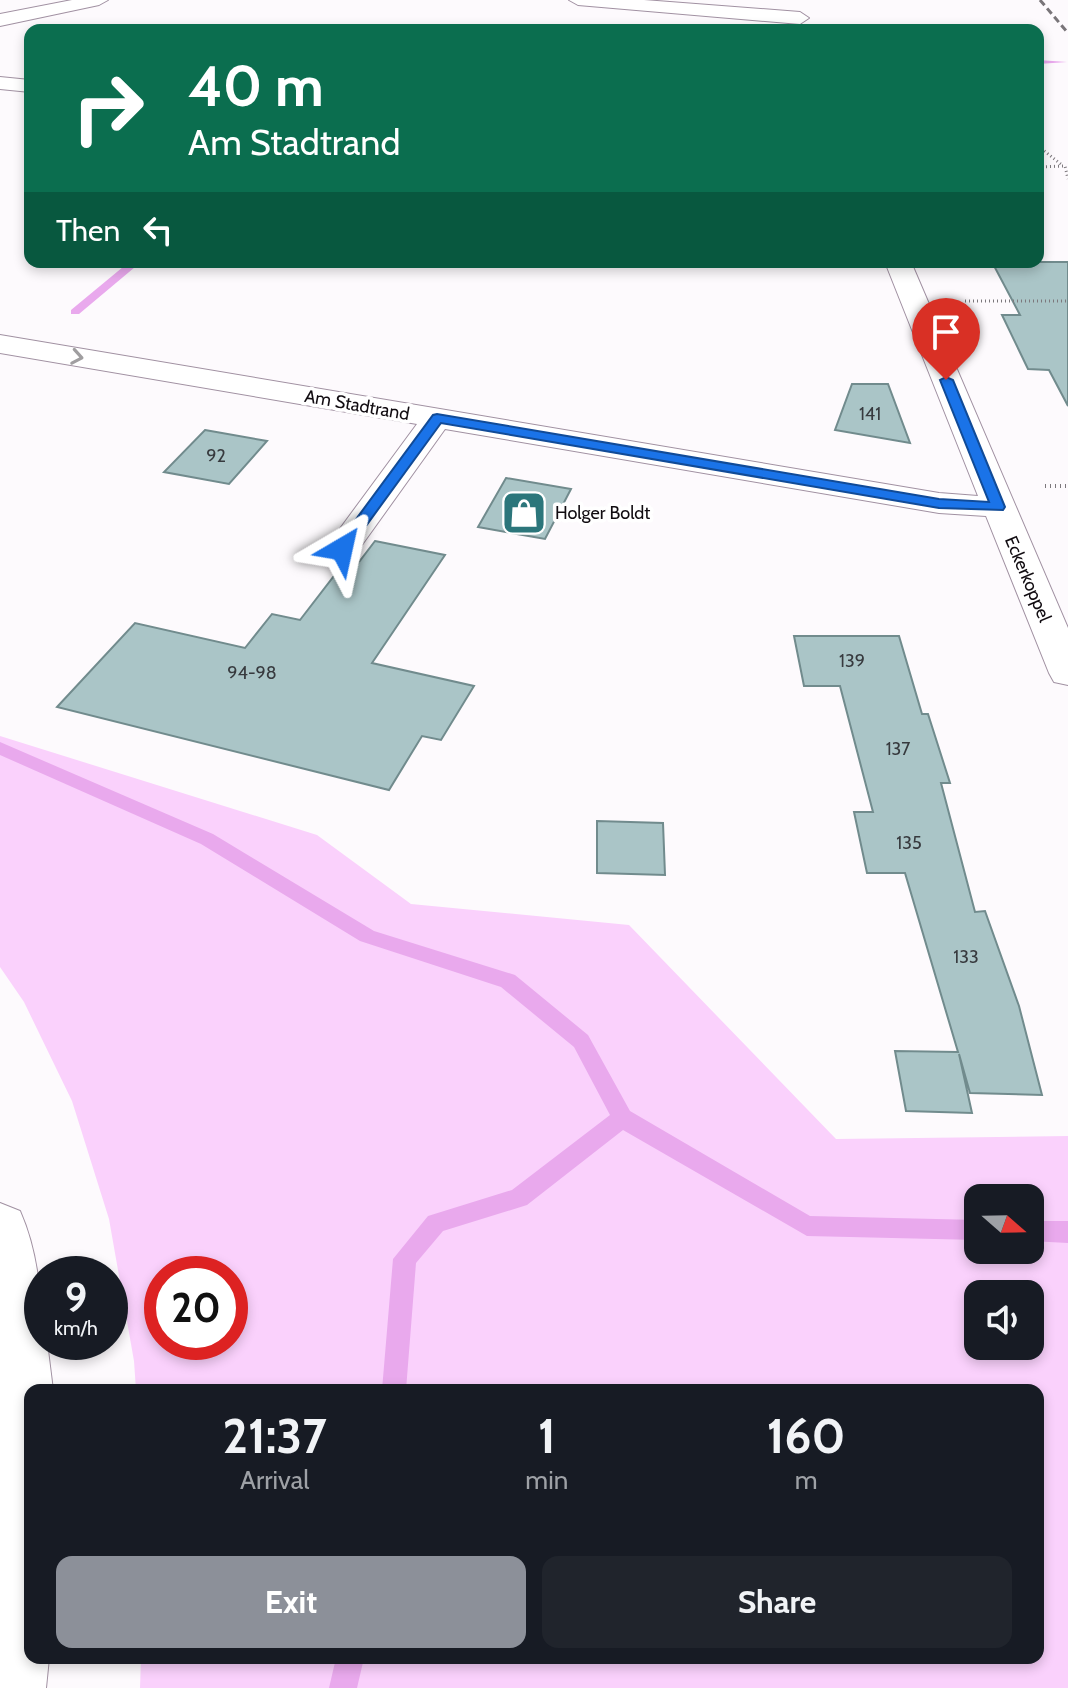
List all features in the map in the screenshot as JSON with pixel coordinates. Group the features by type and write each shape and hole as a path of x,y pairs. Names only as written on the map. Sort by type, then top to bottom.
{"street":[{"path":"0,20 58,4 99,0"},
{"path":"578,0 799,16"},
{"path":"0,83 24,85"},
{"name":"Eckerkoppel","path":"900,268 1068,673"},
{"name":"Am Stadtrand","path":"0,344 939,503 998,507"},
{"path":"342,549 437,418"},
{"path":"0,1229 6,1253 23,1390 24,1553 11,1688"}],"path":[{"path":"1044,150 1065,166 1068,179"},
{"path":"1044,167 1065,166"},
{"path":"914,301 1068,301"}],"shaded area":[{"path":"0,736 317,835 411,904 629,925 836,1139 1068,1136 1068,1688 140,1688 141,1664 1044,1664 1044,1384 136,1384 128,1327 128,1256 116,1256 109,1219 72,1101 24,1002 0,967"}],"building":[{"path":"1044,262 1068,262 1068,406 1049,370 1028,369 1002,315 1020,315 995,268 1044,268"},
{"path":"852,384 888,384 910,443 835,430"},
{"path":"205,430 267,441 229,484 164,472"},
{"path":"506,478 571,489 545,539 478,527"},
{"path":"375,541 445,555 372,663 474,686 441,740 422,736 389,790 57,707 135,623 245,648 272,614 300,620 334,576 346,579"},
{"path":"794,636 899,636 922,714 928,714 950,783 941,783 975,912 985,911 1019,1006 1042,1095 970,1093 959,1054 972,1113 906,1111 895,1051 958,1052 905,873 867,873 854,812 873,812 840,686 804,686"},
{"path":"597,821 663,823 665,875 597,873"}],"waterway":[{"path":"1044,62 1063,62"},
{"path":"75,312 129,268"},
{"path":"0,748 207,839 367,936 508,981 581,1041 622,1118"},
{"path":"395,1384 405,1259 436,1223 519,1198 622,1118"},
{"path":"622,1118 807,1226 964,1230"},
{"path":"1044,1231 1068,1232"},
{"path":"343,1688 349,1664"}],"railway":[{"path":"1040,0 1068,33"}],"place":[{"name":"Holger Boldt","path":"524,513"}],"route":[{"path":"342,549 437,418 939,503 998,507 946,380"}]}
